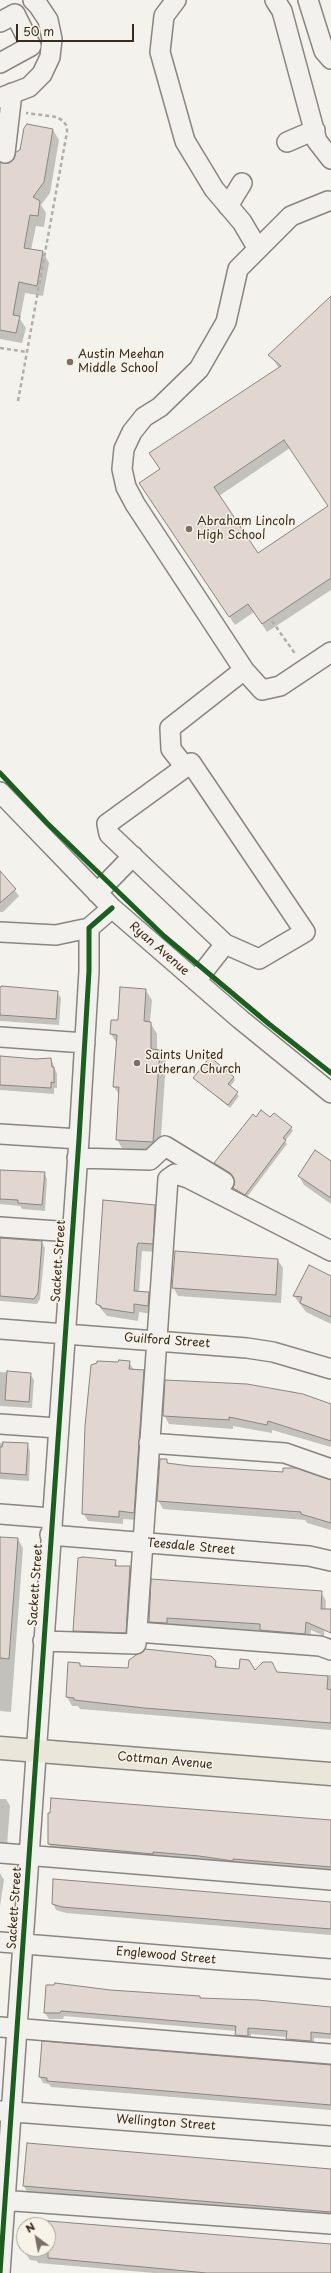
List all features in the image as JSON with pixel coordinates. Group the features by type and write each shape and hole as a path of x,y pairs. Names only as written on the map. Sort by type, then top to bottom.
{"main road":[{"name":"Cottman Avenue","path":"0,1748 331,1774"}],"street":[{"path":"176,0 164,16 160,52 185,141 214,189 242,222 258,249"},
{"path":"275,0 282,11 317,141 331,159"},
{"path":"308,0 324,51 331,59"},
{"path":"5,153 6,96 29,88 42,74 50,57 52,39 48,20 36,2 20,23"},
{"path":"0,22 15,14 31,46 0,63"},
{"path":"287,142 315,130"},
{"path":"228,206 242,184"},
{"path":"330,201 291,216 238,269 226,322 200,369 160,407 144,417 132,432 124,449 122,469 126,487 135,504 244,670 262,690 280,686 331,652"},
{"path":"185,767 171,749 170,728 244,670"},
{"path":"191,763 305,932 259,959 225,944 108,834 106,824 185,767 191,763"},
{"name":"Ryan Avenue","path":"0,792 112,908 196,981 331,1093"},
{"path":"97,893 133,856"},
{"path":"0,932 56,935 89,928 112,908"},
{"name":"Sackett Street","path":"0,2273 9,2028 23,1944 42,1641 85,1043 89,971 89,928"},
{"path":"196,981 225,944"},
{"path":"0,1037 85,1043"},
{"path":"0,1134 78,1149 150,1160 166,1146 224,1182"},
{"path":"42,1641 136,1644 155,1340 168,1179 175,1174 188,1178 331,1251"},
{"path":"0,1227 72,1232"},
{"name":"Guilford Street","path":"0,1329 155,1340 273,1352 331,1369"},
{"path":"0,1424 57,1428"},
{"path":"149,1444 285,1453 331,1469"},
{"name":"Teesdale Street","path":"0,1514 50,1526 143,1543 309,1556 331,1561"},
{"path":"137,1632 320,1646 331,1650"},
{"path":"0,1853 331,1880"},
{"name":"Englewood Street","path":"0,1942 331,1969"},
{"path":"9,2028 331,2054"},
{"name":"Wellington Street","path":"6,2112 331,2136"},
{"path":"3,2200 331,2224"}],"path":[{"path":"18,401 67,126 63,120 56,117 19,112"},
{"path":"0,348 27,352"},
{"path":"272,621 305,668"}],"building":[{"path":"27,124 53,129 44,182 33,197 40,201 38,216 30,215 24,248 43,251 37,286 19,282 13,315 20,316 16,333 0,330 0,162 9,163 14,159 16,152 20,150 24,128"},
{"path":"331,296 331,578 262,624 248,604 229,617 139,483 160,469 149,453 281,366 268,355","holes":["284,440 328,506 258,553 214,487"]},
{"path":"0,871 16,889 0,903"},
{"path":"0,987 58,991 56,1019 0,1015"},
{"name":"Saints United Lutheran Church","path":"120,987 146,989 144,1021 151,1022 151,1049 160,1050 153,1142 116,1140 119,1087 113,1087 117,1035 110,1034 111,1020 118,1020"},
{"path":"0,1056 36,1059 51,1058 52,1067 54,1067 54,1083 51,1082 51,1088 0,1085"},
{"path":"210,1057 234,1077 228,1084 238,1092 228,1105 193,1078"},
{"path":"261,1110 270,1117 274,1113 292,1127 283,1138 286,1140 245,1195 233,1188 235,1182 230,1173 214,1163 253,1114 256,1117"},
{"path":"315,1150 331,1161 331,1198 298,1176"},
{"path":"0,1170 45,1172 42,1205 18,1203 18,1200 0,1199"},
{"path":"103,1200 155,1205 153,1244 138,1243 137,1247 134,1291 149,1292 148,1306 134,1304 134,1313 101,1308 101,1306 96,1304"},
{"path":"0,1238 42,1241 38,1293 34,1299 0,1296"},
{"path":"175,1251 278,1259 276,1295 172,1288"},
{"path":"309,1265 331,1276 331,1317 300,1303 302,1297 293,1296"},
{"path":"119,1360 130,1361 129,1369 144,1370 134,1513 119,1511 119,1517 82,1514 85,1426 91,1365 97,1363 97,1361 118,1362"},
{"path":"7,1371 31,1373 29,1402 5,1400"},
{"path":"165,1380 247,1384 303,1394 331,1404 331,1441 268,1421 267,1425 229,1417 229,1420 163,1416"},
{"path":"3,1442 28,1443 26,1475 0,1473 0,1447 2,1447"},
{"path":"160,1459 167,1459 167,1463 190,1466 283,1472 283,1468 296,1468 331,1480 331,1523 301,1514 301,1512 157,1501"},
{"path":"0,1537 18,1538 9,1659 0,1658"},
{"path":"83,1557 116,1560 115,1566 130,1566 126,1633 73,1631 78,1558"},
{"path":"151,1579 322,1591 321,1609 331,1609 331,1633 306,1622 305,1634 260,1630 260,1624 167,1618 167,1623 149,1622"},
{"path":"145,1649 211,1656 216,1661 215,1667 239,1669 240,1659 249,1660 255,1670 263,1662 272,1662 277,1672 328,1676 327,1689 331,1690 331,1723 144,1708 74,1700 74,1698 66,1697 68,1662 80,1663 80,1666 128,1668 129,1660"},
{"path":"51,1798 331,1820 331,1867 233,1859 233,1861 199,1856 153,1852 153,1854 48,1844 48,1813 50,1813"},
{"path":"53,1879 331,1902 331,1929 62,1907 52,1904"},
{"path":"55,1983 110,1990 200,1996 200,1998 257,2000 331,2007 331,2034 311,2032 311,2041 286,2039 287,2031 248,2028 248,2036 235,2035 236,2026 61,2011 60,2013 44,2013 46,1985 54,1985"},
{"path":"42,2041 331,2065 331,2105 47,2081 47,2078 39,2077"},
{"path":"27,2143 331,2169 331,2212 23,2186"},
{"path":"56,2222 331,2244 331,2273 207,2273 48,2258 56,2257"}],"cycle path":[{"path":"0,773 47,823 164,936 269,1024 331,1073"},
{"path":"0,2273 79,1139 89,971 89,928 112,908"}],"place":[{"name":"Austin Meehan Middle School","path":"70,362"},
{"name":"Abraham Lincoln High School","path":"189,529"},
{"name":"Saints United Lutheran Church","path":"137,1063"}]}
